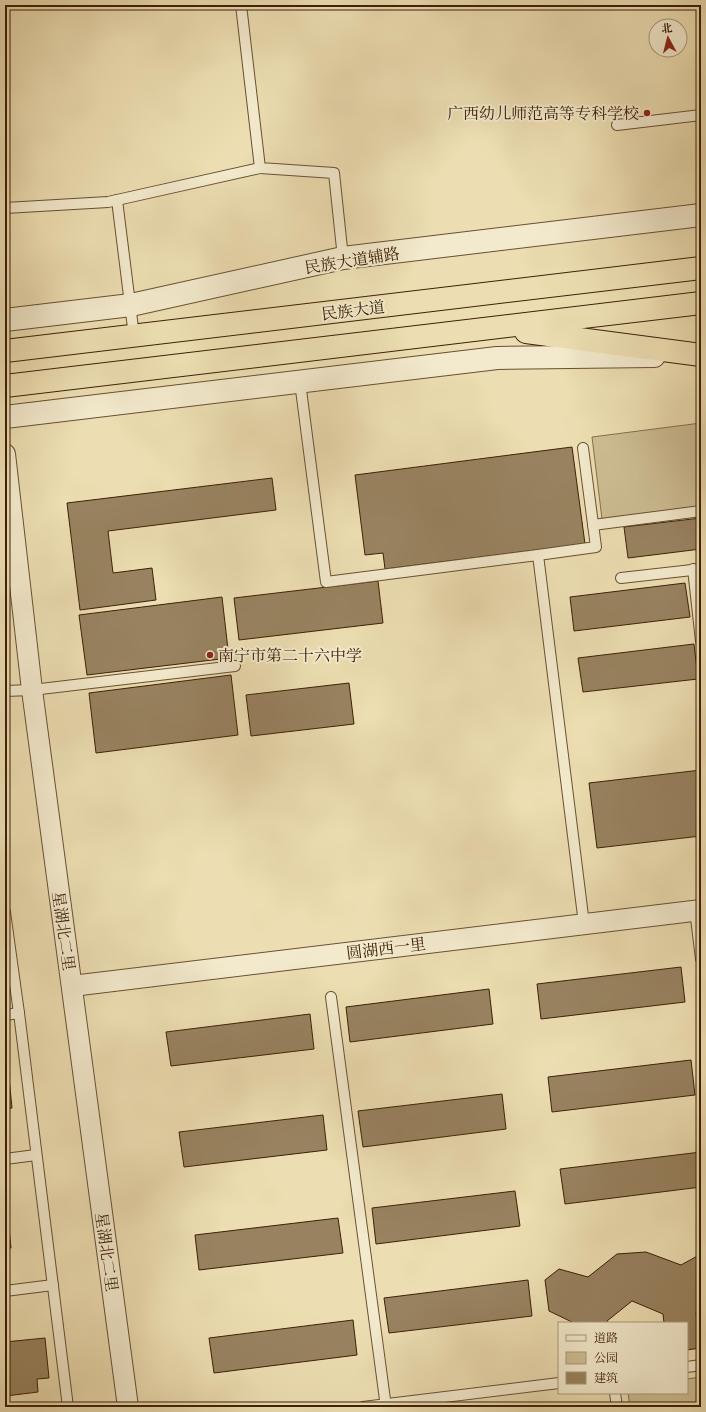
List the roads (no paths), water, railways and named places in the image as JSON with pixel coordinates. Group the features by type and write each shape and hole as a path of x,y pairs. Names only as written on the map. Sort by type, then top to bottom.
{"highway":[{"name":"民族大道","path":"5,351 701,268"},
{"path":"5,386 701,303"},
{"path":"495,328 701,355"}],"street":[{"name":"民族大道辅路","path":"5,320 131,305 343,258 701,215"},
{"path":"5,417 497,358 701,355"},
{"name":"星湖北二里","path":"5,454 32,690 128,1407"},
{"name":"圆湖西一里","path":"72,986 698,910"}],"lane":[{"path":"241,5 260,168"},
{"path":"617,125 701,115"},
{"path":"5,208 108,202 260,168 334,173 343,258"},
{"path":"117,200 134,336"},
{"path":"300,382 326,582 596,548 583,448"},
{"path":"593,525 701,511"},
{"path":"538,555 584,924"},
{"path":"621,578 697,569 701,641"},
{"path":"5,692 235,666"},
{"path":"698,910 701,958"},
{"path":"5,912 68,1407"},
{"path":"331,997 385,1406"},
{"path":"5,1015 19,1013"},
{"path":"5,1159 36,1155"},
{"path":"5,1292 53,1285"},
{"path":"688,1367 701,1365"},
{"path":"363,1407 385,1406 558,1383"},
{"path":"615,1394 617,1407"}],"place":[{"name":"广西幼儿师范高等专科学校","path":"647,113"},
{"name":"南宁市第二十六中学","path":"210,655"}]}
